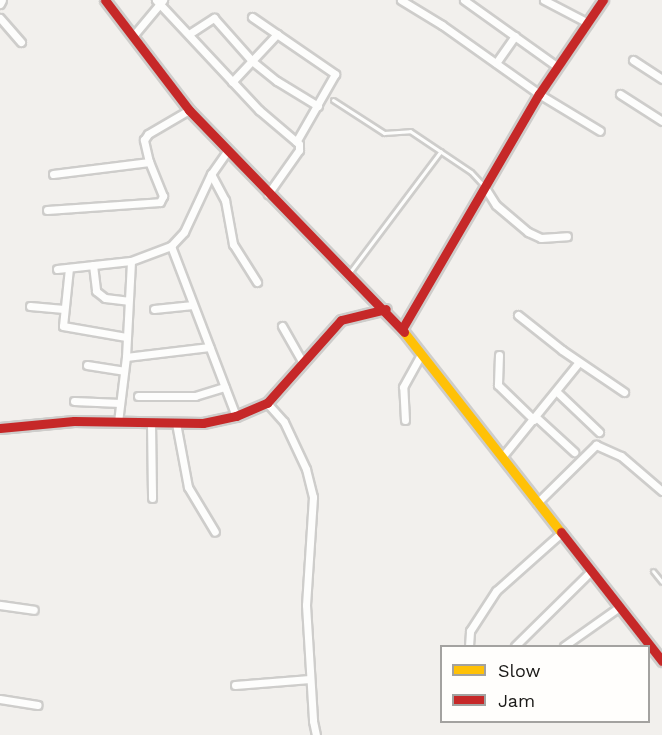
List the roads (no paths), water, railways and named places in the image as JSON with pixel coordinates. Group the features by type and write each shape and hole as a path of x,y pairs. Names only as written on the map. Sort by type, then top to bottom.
{"main road":[{"path":"105,0 189,110 268,194 386,309 661,658"},
{"path":"402,328 539,94 603,0"},
{"path":"0,429 74,421 203,423 236,416 267,403 341,320 386,309"}],"street":[{"path":"401,0 539,94 600,131"},
{"path":"464,0 558,67"},
{"path":"544,0 588,23"},
{"path":"133,36 160,1 258,111 299,144 299,150 268,194"},
{"path":"252,17 335,74 296,142"},
{"path":"0,18 21,42"},
{"path":"189,34 214,18 252,61 277,81 318,106"},
{"path":"232,82 277,34"},
{"path":"496,63 515,36"},
{"path":"633,60 662,79"},
{"path":"620,94 662,122"},
{"path":"47,210 158,203 163,196 149,162 144,142 148,134 189,110"},
{"path":"57,269 131,261 171,246 184,232 211,174 228,150"},
{"path":"53,174 149,162"},
{"path":"211,174 225,200 233,244 257,282"},
{"path":"484,186 496,205 528,232 541,238 567,236"},
{"path":"171,246 236,416"},
{"path":"118,422 126,357 131,261"},
{"path":"93,265 96,291 105,298 128,301"},
{"path":"69,268 62,323 65,328 126,337"},
{"path":"154,309 193,305"},
{"path":"30,306 64,309"},
{"path":"518,315 579,362 624,392"},
{"path":"282,326 303,363"},
{"path":"126,357 209,347"},
{"path":"405,420 403,387 421,354"},
{"path":"500,355 498,385 574,452"},
{"path":"502,457 579,362"},
{"path":"87,365 124,371"},
{"path":"138,396 195,396 225,387"},
{"path":"556,392 599,432"},
{"path":"74,400 120,404"},
{"path":"267,403 284,422 306,469 313,497 306,605 316,735"},
{"path":"151,423 152,498"},
{"path":"176,423 188,487 215,532"},
{"path":"537,503 596,445 621,456 662,491"},
{"path":"469,645 470,631 496,591 561,533"},
{"path":"515,645 591,571"},
{"path":"0,605 34,610"},
{"path":"565,645 619,607"},
{"path":"235,685 310,679"},
{"path":"0,699 38,705"}],"lane":[{"path":"333,100 384,133 407,130 471,172 484,186"},
{"path":"350,273 441,151"},
{"path":"653,571 662,582"}]}
